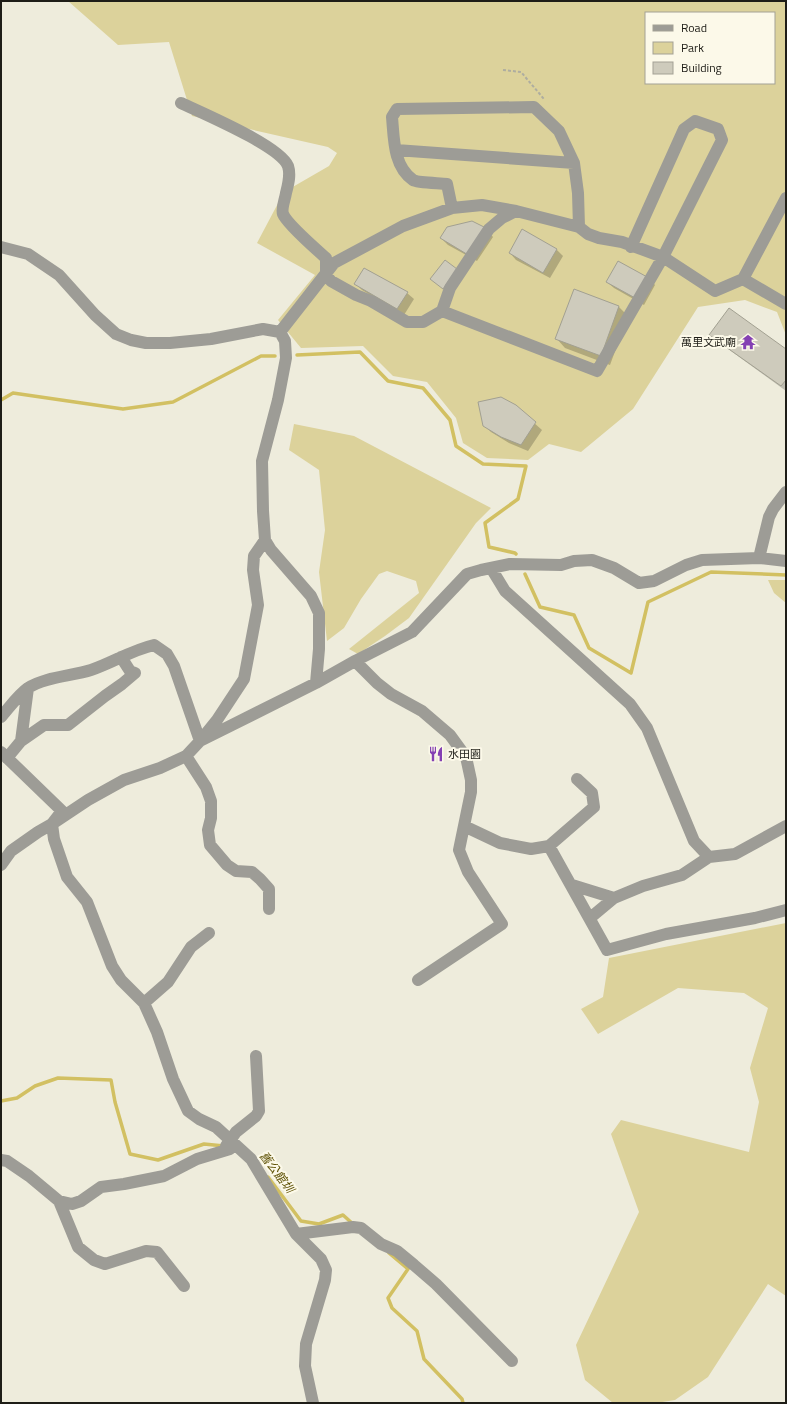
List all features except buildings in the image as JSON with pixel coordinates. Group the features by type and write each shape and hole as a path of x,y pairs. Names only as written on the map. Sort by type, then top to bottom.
{"street":[{"path":"181,103 264,144 281,157 286,162 290,174 283,214 289,222 326,258 326,275 331,281 350,292 371,301 407,322 422,322 442,310 450,288 489,229 502,218 516,211"},
{"path":"452,208 447,184 414,180 401,167 396,150 392,116 397,109 534,106 559,131 574,162 578,193 579,227"},
{"path":"442,310 597,371 663,257 722,140 718,129 695,121 684,129 631,247"},
{"path":"396,150 574,162"},
{"path":"280,332 334,263 403,226 452,208 482,205 516,211 579,227 588,234 598,238 622,242 631,247 663,257 715,290 742,279 786,198"},
{"path":"1,247 28,254 60,275 95,315 116,334 131,340 146,343 170,343 211,339 263,329 280,332 286,341 286,358 278,400 262,462 265,540 271,550 311,596 318,613 319,649 316,682"},
{"path":"742,279 786,304"},
{"path":"759,558 769,517 786,492"},
{"path":"1,865 11,851 88,800 124,780 160,768 186,756 200,741 217,720 244,679 258,605 253,570 254,556 265,540"},
{"path":"200,741 412,632 467,574 510,564 561,565 574,561 592,560 614,568 639,583 654,581 686,565 702,560 759,558 786,561"},
{"path":"491,568 505,591 630,704 647,728 694,841 710,857"},
{"path":"1,718 28,688 46,681 91,670 144,647 154,645 167,654 174,666 200,741"},
{"path":"121,658 130,671 135,673 122,684 68,726 44,725 4,755 62,811 52,824 54,839 67,877 87,902 112,966 121,980 144,1003 157,1032 173,1079 188,1111 199,1119 216,1127 250,1159 296,1234 321,1259 326,1270 325,1280 306,1344 305,1366 313,1403"},
{"path":"355,661 377,683 391,694 422,711 450,735 466,757 471,780 471,792 459,850 468,872 502,924 418,980"},
{"path":"21,741 28,688"},
{"path":"186,756 206,787 211,801 212,818 208,830 210,845 227,864 236,870 252,872 260,879 268,889 269,909"},
{"path":"464,826 500,843 531,849 549,846 594,807 592,793 577,779"},
{"path":"590,918 614,898 643,886 682,875 710,857 735,854 786,826"},
{"path":"549,846 607,950 666,934 755,918 786,910"},
{"path":"572,885 614,898"},
{"path":"144,1003 168,982 190,947 209,933"},
{"path":"1,1160 7,1161 29,1176 60,1201 72,1204 81,1201 101,1187 164,1176 197,1159 230,1149 226,1146 236,1132 256,1116 259,1111 256,1056"},
{"path":"60,1201 78,1247 94,1260 105,1264 146,1251 158,1252 184,1286"},
{"path":"296,1234 352,1227 361,1228 381,1244 397,1251 436,1284 512,1361"}],"path":[{"path":"503,70 521,72 546,101"}],"green space":[{"path":"68,1 786,1 786,335 777,312 745,300 698,307 633,409 581,452 549,444 528,460 487,458 463,443 456,418 427,382 393,376 363,346 301,348 278,320 315,275 257,243 284,192 329,166 337,153 328,147 192,116 169,42 118,45"},
{"path":"294,424 354,436 491,508 476,523 409,618 358,654 349,649 419,593 416,581 387,571 379,574 361,599 344,628 327,641 319,572 325,530 319,470 289,450"},
{"path":"768,580 786,580 786,603 774,593"},
{"path":"786,923 786,1296 768,1284 708,1377 675,1400 656,1403 613,1403 585,1380 576,1345 639,1212 611,1134 621,1120 749,1152 759,1102 750,1068 768,1008 744,993 678,988 598,1034 581,1009 603,997 609,958"}],"waterway":[{"path":"297,355 360,352 388,381 423,388 450,420 456,446 483,464 526,466 518,499 485,523 489,547 516,554"},
{"path":"1,400 13,393 123,409 173,402 261,356 275,356"},
{"path":"525,574 540,607 574,615 589,648 631,673 648,602 711,572 786,575"},
{"name":"舊公館圳","path":"1,1101 17,1098 35,1086 58,1078 111,1080 115,1102 130,1154 158,1160 204,1144 224,1146"},
{"name":"舊公館圳","path":"268,1177 301,1221 319,1224 343,1215 353,1224"},
{"name":"舊公館圳","path":"389,1253 408,1269 388,1298 392,1308 417,1331 424,1359 462,1399 463,1403"}],"place":[{"name":"萬里文武廟","path":"748,342"},
{"name":"水田園","path":"436,754"}]}
